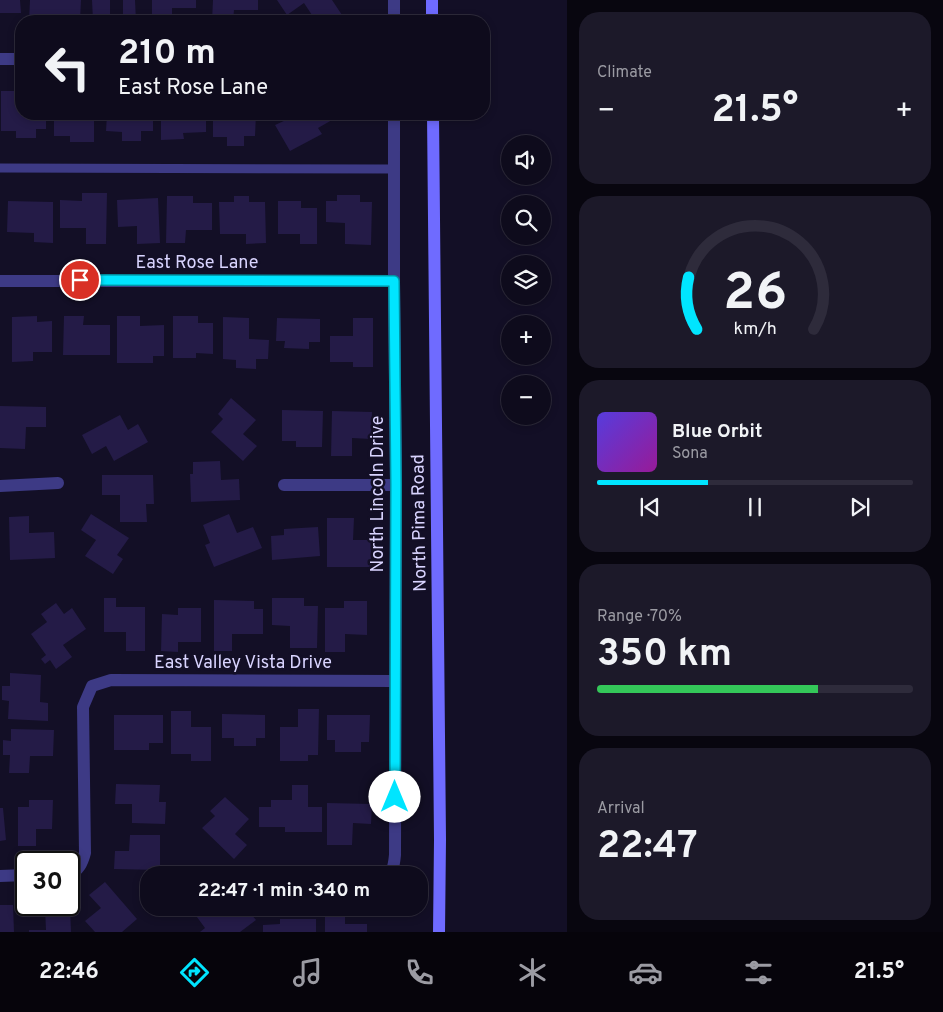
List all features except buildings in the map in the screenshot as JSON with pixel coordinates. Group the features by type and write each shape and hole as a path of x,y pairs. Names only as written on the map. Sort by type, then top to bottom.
{"main road":[{"path":"432,0 432,15"},
{"name":"North Pima Road","path":"433,120 440,820 439,932"}],"street":[{"path":"394,0 394,15"},
{"path":"0,59 15,59"},
{"name":"North Lincoln Drive","path":"393,866 395,855 396,485 394,120"},
{"name":"East Rose Lane","path":"0,281 394,281"},
{"path":"0,486 58,483"},
{"path":"284,485 396,485"},
{"name":"East Valley Vista Drive","path":"80,865 83,862 85,853 83,706 92,686 111,680 395,681"},
{"path":"0,876 15,876"}],"lane":[{"path":"0,168 394,169"}],"route":[{"path":"80,280 394,281 396,485 395,797"}]}
